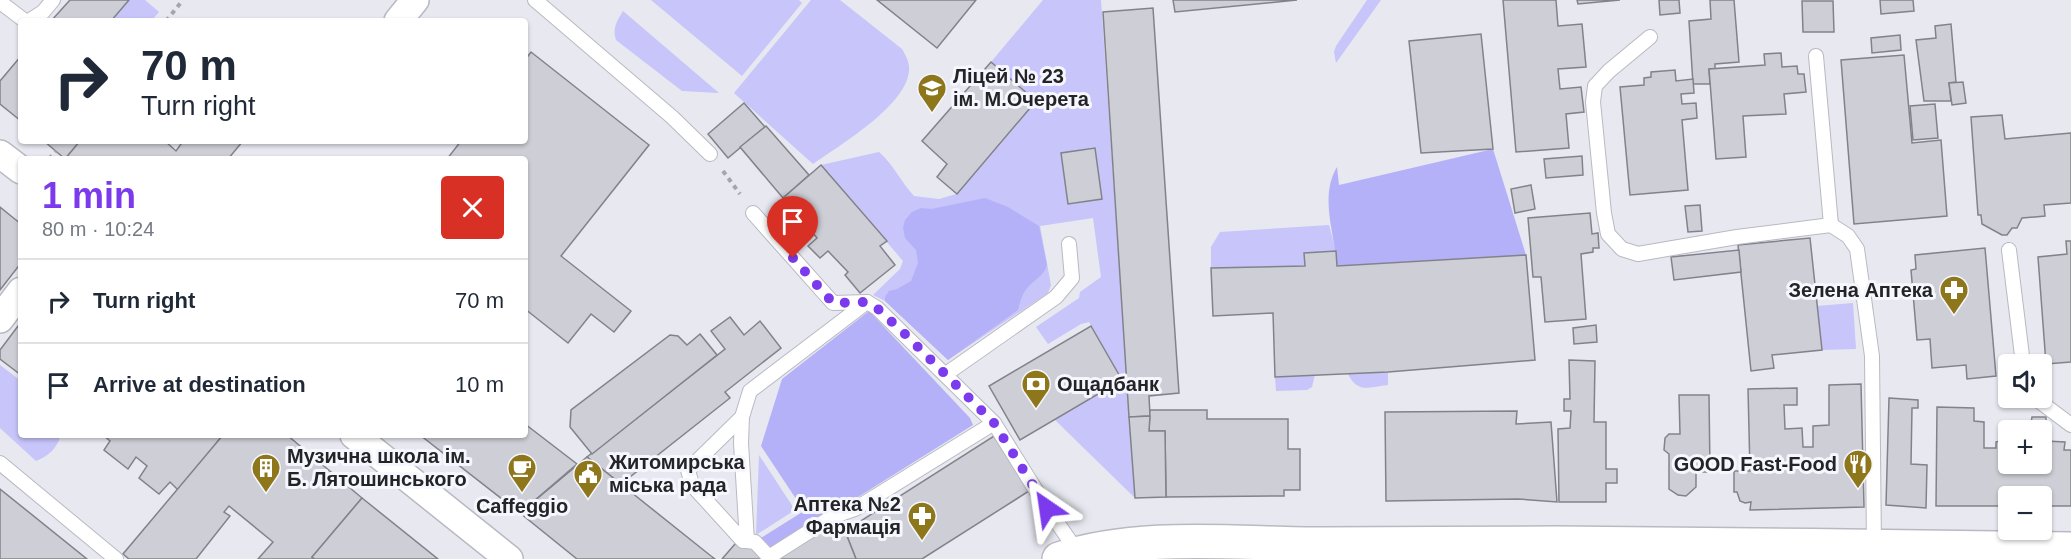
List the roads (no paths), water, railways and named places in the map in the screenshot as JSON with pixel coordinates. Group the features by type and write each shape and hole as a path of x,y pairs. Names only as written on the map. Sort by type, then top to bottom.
{"highway":[{"path":"1073,557 1128,545 1182,542 1322,552 1558,543 2071,549"}],"street":[{"path":"400,18 415,0"},
{"path":"0,154 18,168"},
{"path":"0,319 18,295"},
{"path":"358,438 509,559"}],"lane":[{"path":"32,18 43,12 53,0"},
{"path":"535,0 672,117 710,154"},
{"path":"0,2 23,18"},
{"path":"1650,37 1609,71 1595,86 1593,102 1608,234 1622,249 1638,254 1737,237 1831,225 1848,236 1857,249 1870,346 1875,505 1874,547"},
{"path":"1816,56 1831,225"},
{"path":"753,213 833,303 867,302 877,308 994,423 1047,508 1073,557"},
{"path":"945,374 1056,297 1072,278 1069,244"},
{"path":"2009,250 2022,354"},
{"path":"747,541 741,443 742,417 750,391 867,302"},
{"path":"2049,408 2071,424"},
{"path":"742,417 688,470 692,485 743,541 755,542 769,557 832,517 855,509 994,423"},
{"path":"0,463 116,559"}],"place":[{"name":"Ліцей № 23 ім. М.Очерета","path":"932,114"},
{"name":"Зелена Аптека","path":"1954,316"},
{"name":"Ощадбанк","path":"1036,410"},
{"name":"GOOD Fast-Food","path":"1858,490"},
{"name":"Музична школа ім. Б. Лятошинського","path":"266,494"},
{"name":"Caffeggio","path":"522,494"},
{"name":"Житомирська міська рада","path":"588,500"},
{"name":"Аптека №2 Фармація","path":"922,542"}]}
